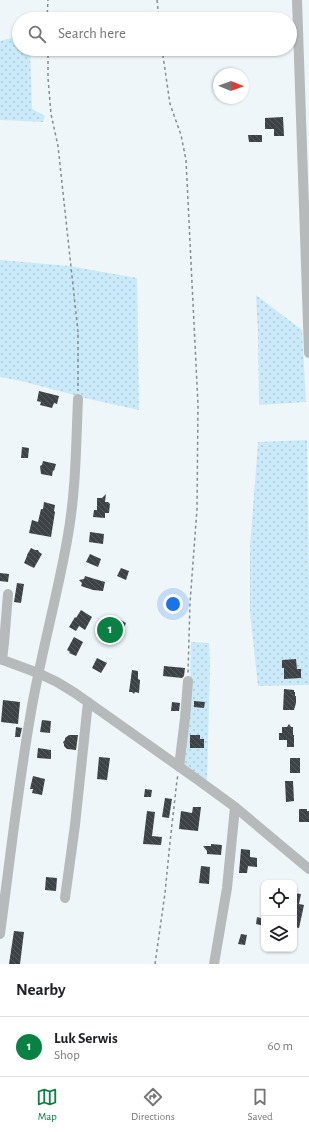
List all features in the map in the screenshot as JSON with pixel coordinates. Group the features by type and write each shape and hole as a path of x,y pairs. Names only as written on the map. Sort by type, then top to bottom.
{"street":[{"path":"297,0 309,353"},
{"path":"0,934 18,796 31,712 68,533 76,464 78,399"},
{"path":"8,594 1,660 38,673 57,682 88,702 235,807 309,869"},
{"path":"180,767 188,681"},
{"path":"65,898 75,825 88,702"},
{"path":"214,964 227,888 235,807"}],"path":[{"path":"47,12 48,0"},
{"path":"157,0 158,12"},
{"path":"48,56 51,114 58,146 78,332 78,399"},
{"path":"163,56 170,104 181,135 186,160 197,365 197,509 190,603 188,681"},
{"path":"156,964 177,780 180,767"}],"shaded area":[{"path":"12,38 12,56 30,56 32,109 45,116 43,122 0,120 0,41"},
{"path":"0,260 69,266 137,278 139,410 0,377"},
{"path":"256,295 302,330 306,402 259,405"},
{"path":"307,440 309,685 258,686 250,613 250,547 258,442"},
{"path":"191,642 209,643 210,665 207,782 182,764 190,682"}],"building":[{"path":"283,117 284,136 274,136 274,129 265,129 265,118"},
{"path":"248,135 262,135 262,142 249,142"},
{"path":"39,391 59,396 57,404 54,403 52,408 40,405 41,402 37,401"},
{"path":"22,447 29,448 28,458 21,458"},
{"path":"43,461 56,464 52,476 41,474 40,466 42,465"},
{"path":"106,494 105,502 110,504 109,513 105,513 105,518 93,517 94,510 97,510 97,498 102,498"},
{"path":"44,502 55,505 51,537 29,533 32,520 38,522"},
{"path":"90,532 104,534 103,544 89,542"},
{"path":"31,548 38,550 42,554 34,568 24,563"},
{"path":"90,554 101,559 98,567 86,562"},
{"path":"121,568 129,571 126,580 117,576"},
{"path":"0,573 9,574 8,582 0,581"},
{"path":"85,576 105,582 103,591 93,590 81,586 82,583 79,580 84,579"},
{"path":"17,583 24,584 21,603 14,602"},
{"path":"81,610 92,617 85,630 79,626 76,631 69,627"},
{"path":"117,618 126,623 119,638 109,633"},
{"path":"74,637 83,642 76,656 69,653 70,652 67,650"},
{"path":"97,658 107,663 101,673 92,668"},
{"path":"296,659 297,669 301,669 301,678 284,679 282,660"},
{"path":"164,666 185,668 184,676 182,678 163,676"},
{"path":"132,670 138,671 138,679 140,680 139,693 135,692 134,694 129,692"},
{"path":"284,689 294,690 295,692 296,703 294,710 283,710"},
{"path":"3,700 20,702 18,724 1,722"},
{"path":"194,701 205,702 204,708 194,707"},
{"path":"172,702 180,703 179,711 171,711"},
{"path":"42,720 51,721 50,733 40,732"},
{"path":"289,724 293,727 294,747 287,747 287,740 279,740 279,733 282,733 282,727 287,727"},
{"path":"16,727 22,728 20,737 15,737"},
{"path":"69,735 78,735 76,750 67,749 64,746 63,742"},
{"path":"190,735 200,735 200,739 204,739 204,748 190,748"},
{"path":"38,748 51,750 51,759 37,758"},
{"path":"99,757 110,758 107,780 97,779"},
{"path":"290,758 300,758 300,773 290,773"},
{"path":"33,776 45,779 42,795 32,793 33,789 30,789"},
{"path":"285,781 293,781 294,801 286,802"},
{"path":"145,789 152,790 151,797 144,797"},
{"path":"165,798 172,799 169,818 162,817"},
{"path":"193,807 201,807 198,831 179,829 181,811 192,813"},
{"path":"299,809 307,809 307,811 309,811 309,822 299,822"},
{"path":"147,811 155,812 152,836 162,837 161,845 143,844"},
{"path":"211,844 222,845 221,855 207,854 207,851 203,846 211,846"},
{"path":"241,849 250,850 250,857 257,858 257,867 248,866 247,873 239,873"},
{"path":"201,866 210,867 209,884 199,883"},
{"path":"46,877 57,878 56,891 45,890"},
{"path":"297,893 301,894 299,904 304,905 299,928 297,928"},
{"path":"257,917 261,918 261,925 256,924"},
{"path":"14,931 24,932 20,964 9,964"},
{"path":"241,934 247,935 245,945 238,944"}],"place":[{"name":"Luk Serwis","path":"110,630"}]}
